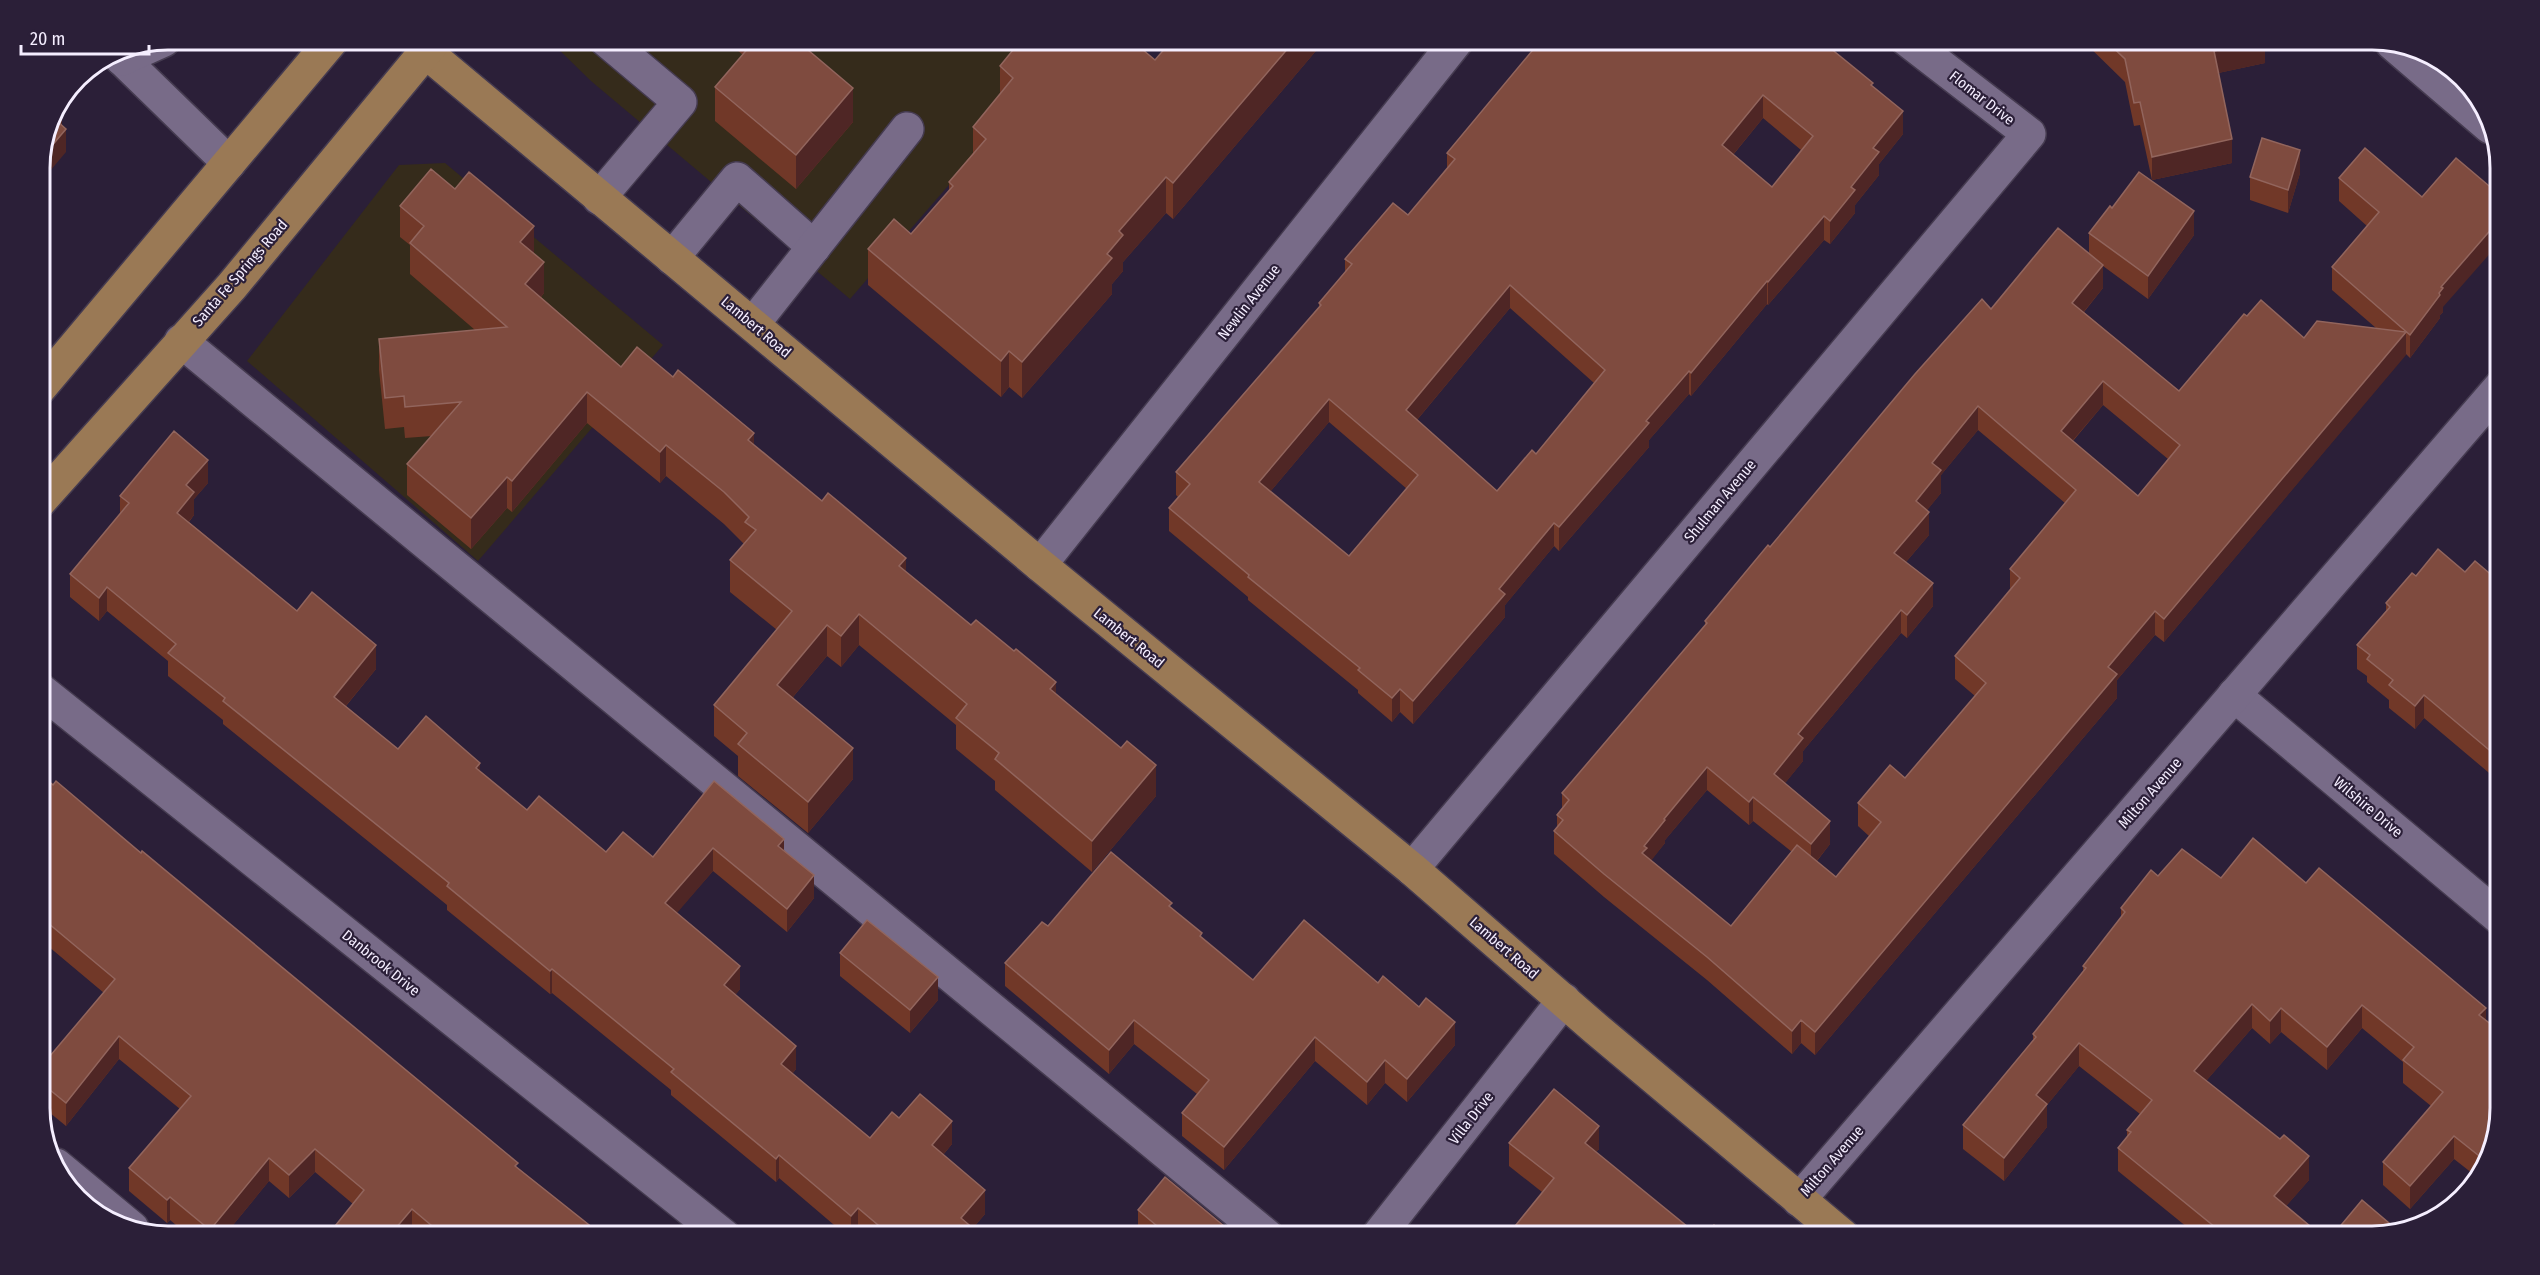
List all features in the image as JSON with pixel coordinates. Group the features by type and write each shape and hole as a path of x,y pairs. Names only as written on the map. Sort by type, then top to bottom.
{"main road":[{"path":"50,376 324,50"},
{"name":"Santa Fe Springs Road","path":"50,490 232,286 421,50"},
{"name":"Lambert Road","path":"435,50 599,198 1040,565 1412,869 1830,1226"}],"street":[{"path":"599,198 680,102 618,50"},
{"name":"Newlin Avenue","path":"1040,565 1449,50"},
{"name":"Flomar Drive","path":"1920,50 2029,134"},
{"path":"2404,54 2479,118"},
{"path":"122,59 229,163"},
{"path":"753,324 908,129"},
{"name":"Shulman Avenue","path":"1412,869 2029,134"},
{"path":"672,258 737,179 814,247"},
{"path":"181,341 1255,1226"},
{"name":"Milton Avenue","path":"1798,1200 2490,399"},
{"name":"Wilshire Drive","path":"2234,695 2490,910"},
{"name":"Danbrook Drive","path":"50,698 711,1226"},
{"name":"Villa Drive","path":"1386,1226 1564,1000"},
{"path":"76,1182 112,1211"}],"shaded area":[{"path":"559,50 1035,50 1053,65 850,299 591,81"},
{"path":"445,163 663,345 478,561 247,361 399,165"}],"building":[{"path":"747,50 808,50 853,88 796,155 715,87"},
{"path":"1013,50 1143,50 1155,60 1164,50 1287,50 1173,183 1166,177 1119,231 1123,235 1107,254 1112,258 1022,362 1009,351 1001,361 868,249 894,219 911,234 953,186 949,182 986,139 973,127 1013,78 1000,66"},
{"path":"1533,50 1832,50 1903,111 1873,148 1879,152 1851,187 1855,190 1830,221 1824,216 1691,373 1689,371 1646,421 1649,423 1559,527 1554,523 1499,589 1505,594 1413,701 1400,689 1392,698 1358,670 1360,668 1248,577 1249,575 1169,508 1190,484 1176,472 1321,305 1319,303 1352,264 1345,259 1393,203 1408,215 1455,159 1447,153","holes":["1763,95 1813,136 1772,187 1722,145","1510,285 1605,370 1536,454 1532,450 1497,491 1406,410","1329,399 1418,475 1349,556 1259,482"]},
{"path":"2116,50 2218,50 2214,51 2232,139 2152,157 2140,102 2134,103 2125,59"},
{"path":"58,122 66,129 52,145"},
{"path":"2262,138 2300,150 2288,190 2250,177"},
{"path":"2365,148 2422,197 2456,158 2490,187 2490,231 2441,287 2443,288 2440,295 2410,335 2332,267 2379,212 2339,178"},
{"path":"431,169 455,189 469,172 534,226 520,242 544,262 525,284 621,367 637,347 673,377 678,370 754,433 748,440 822,501 828,493 906,558 899,566 971,625 976,620 1014,651 1016,649 1056,682 1050,689 1121,748 1127,741 1156,765 1092,841 995,759 999,753 956,718 967,704 859,614 841,636 827,625 777,685 853,748 808,802 738,744 747,733 714,705 792,611 730,560 756,530 745,522 749,517 724,492 666,445 660,452 587,392 512,481 507,477 471,518 407,464 461,402 405,407 404,396 385,398 379,339 507,327 410,243 424,226 400,206"},
{"path":"2139,172 2194,211 2148,276 2089,233 2110,206 2112,208"},
{"path":"2058,228 2103,265 2072,303 2179,391 2244,314 2247,316 2261,300 2304,338 2317,321 2406,332 2164,619 2155,611 2108,667 2117,674 1815,1032 1801,1020 1792,1031 1707,957 1554,831 1563,820 1557,815 1569,800 1562,793 1707,623 1705,621 1768,545 1770,547 1915,374 1982,299 1991,309","holes":["2103,381 2180,445 2138,496 2061,431","1978,406 2076,490 2010,569 2020,578 1955,656 1986,683 1905,778 1890,765 1858,803 1881,822 1836,877 1797,845 1731,926 1642,853 1647,848 1644,846 1707,767 1749,802 1753,797 1811,844 1830,821 1774,774 1803,738 1798,734 1901,610 1907,615 1933,583 1894,553 1929,512 1916,501 1941,470 1932,463"]},
{"path":"174,431 208,460 186,485 194,492 177,513 297,611 312,592 376,645 334,697 398,749 426,716 480,763 476,768 527,810 539,796 606,852 623,832 653,857 714,781 784,839 778,846 814,875 787,909 713,848 665,903 740,966 724,985 796,1046 781,1064 870,1138 892,1112 899,1118 920,1094 952,1121 932,1145 985,1190 961,1218 970,1226 879,1226 858,1208 851,1216 779,1155 776,1159 671,1072 674,1069 552,969 550,971 447,886 449,883 223,701 225,698 168,653 176,644 107,587 99,598 70,574 129,503 120,496"},
{"path":"2438,549 2465,572 2475,561 2490,574 2490,751 2424,695 2415,706 2389,685 2393,680 2367,659 2370,655 2357,645 2390,607 2386,603 2412,573 2416,576"},
{"path":"56,781 141,853 142,851 518,1163 515,1166 590,1226 432,1226 412,1209 398,1226 335,1226 364,1190 315,1149 289,1175 269,1158 213,1226 205,1226 170,1197 167,1200 129,1168 191,1096 119,1036 66,1103 50,1090 50,1056 115,979 50,925 50,782 53,785"},
{"path":"2253,838 2306,883 2319,868 2486,1008 2479,1015 2490,1024 2490,1108 2488,1131 2480,1156 2454,1136 2410,1186 2383,1162 2443,1092 2403,1060 2414,1047 2362,1005 2327,1047 2281,1008 2270,1021 2252,1004 2194,1071 2280,1139 2284,1135 2309,1156 2274,1196 2310,1226 2214,1226 2118,1148 2131,1132 2127,1130 2152,1100 2079,1043 2036,1095 2047,1104 2004,1158 1963,1125 2036,1037 2033,1034 2086,968 2083,966 2125,912 2121,908 2151,870 2158,876 2182,849 2221,878"},
{"path":"1111,852 1172,903 1169,906 1202,933 1200,936 1253,980 1304,920 1378,983 1383,976 1419,1007 1426,998 1455,1022 1407,1079 1385,1060 1367,1082 1315,1037 1224,1147 1182,1113 1209,1080 1134,1020 1109,1050 1005,963 1042,922 1048,926"},
{"path":"867,920 938,977 910,1010 840,953"},
{"path":"1554,1089 1599,1126 1585,1143 1687,1226 1515,1226 1554,1178 1509,1143"},
{"path":"1165,1177 1224,1226 1157,1226 1138,1210"},
{"path":"2362,1200 2390,1224 2373,1226 2340,1226"}]}
